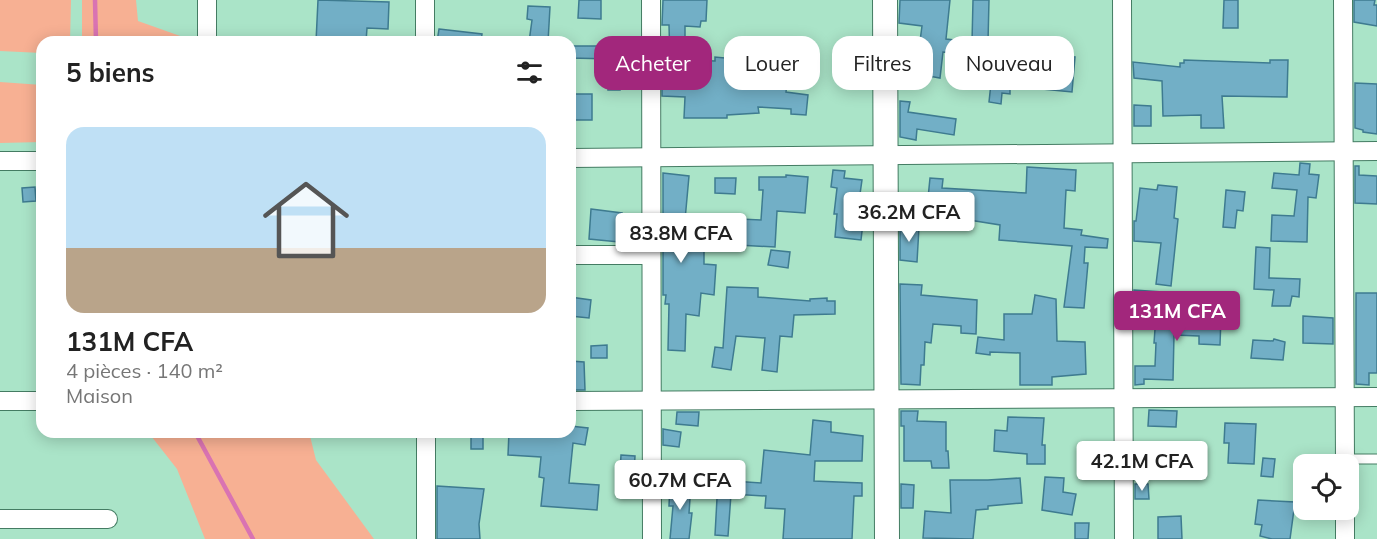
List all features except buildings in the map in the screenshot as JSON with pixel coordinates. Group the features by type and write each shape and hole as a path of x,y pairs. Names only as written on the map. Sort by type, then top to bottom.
{"street":[{"path":"207,0 207,36"},
{"path":"425,0 425,36"},
{"path":"651,0 652,539"},
{"path":"885,0 887,539"},
{"path":"1122,0 1124,539"},
{"path":"1343,0 1345,454"},
{"path":"576,158 1377,151"},
{"path":"0,161 36,161"},
{"path":"576,255 651,255"},
{"path":"576,401 1377,397"},
{"path":"0,401 36,401"},
{"path":"426,438 426,539"},
{"path":"0,519 108,519"},
{"path":"1345,520 1345,539"}],"lane":[{"path":"1359,461 1377,459"}],"shaded area":[{"path":"0,0 71,0 70,36 36,36 36,53 0,51"},
{"path":"82,0 136,0 138,21 180,36 82,36"},
{"path":"0,82 36,85 36,142 0,143"},
{"path":"153,438 310,438 316,460 374,539 205,539 177,469"}],"waterway":[{"path":"95,0 96,36"},
{"path":"198,438 253,539"}]}
